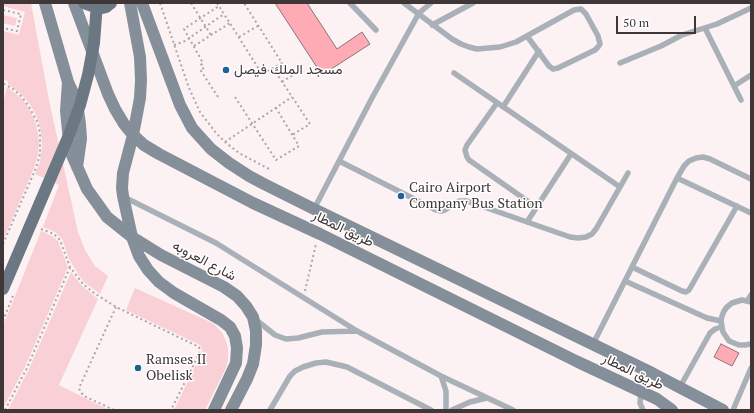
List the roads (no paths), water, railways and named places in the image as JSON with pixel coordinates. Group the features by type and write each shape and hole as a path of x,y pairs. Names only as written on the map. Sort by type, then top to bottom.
{"main road":[{"path":"84,3 101,8 106,7 111,3"},
{"path":"3,289 69,135 80,105 94,43 97,3"}],"street":[{"name":"شارع العروبه","path":"45,3 68,82 66,111 72,155 87,189 107,217 132,237 161,255 224,287 237,296 253,317 256,331 256,345 253,364 247,380 231,410"},
{"name":"طريق المطار","path":"74,3 115,109 124,124 144,145 266,209 641,392 663,403 672,410"},
{"path":"130,3 140,57 141,80 140,98 133,135 122,173 123,196 132,237 139,256 148,270 159,282 174,293 221,320 230,327 235,336 237,348 236,363 214,410"},
{"name":"طريق المطار","path":"142,3 180,105 192,128 211,149 230,163 249,176 275,190 593,344 723,410"},
{"path":"266,209 275,190"},
{"path":"319,234 330,217"},
{"path":"641,392 652,373"}],"lane":[{"path":"350,3 376,30"},
{"path":"404,3 419,13 432,25 461,44 477,49 500,47 516,42 574,10 581,9 586,14 600,44 595,50 556,69 553,69 528,36"},
{"path":"314,209 372,98 419,13 431,3"},
{"path":"432,25 473,3"},
{"path":"620,62 661,46 682,35 721,23 751,8"},
{"path":"705,28 741,100"},
{"path":"503,107 539,51"},
{"path":"454,73 620,187"},
{"path":"734,86 751,75"},
{"path":"497,103 467,144 465,150 466,157 536,207"},
{"path":"527,222 571,154"},
{"path":"593,344 677,178 689,160 703,157 710,159 751,179"},
{"path":"339,161 436,210 445,210 459,201 467,201 570,237 578,238 586,237 592,234 596,229 628,172"},
{"path":"677,178 751,213"},
{"path":"123,196 216,243 357,331 441,376 513,410"},
{"path":"632,268 686,292 692,287 737,206"},
{"path":"625,281 721,324"},
{"path":"751,295 749,301 742,300 732,303 724,311 721,324 726,337 734,343 745,345 751,344"},
{"path":"253,317 275,335 286,339 322,332 357,331"},
{"path":"680,388 710,333 721,324"},
{"path":"270,410 290,376 295,371 316,363 326,362 347,367 431,410"},
{"path":"732,410 751,368"},
{"path":"441,376 446,391 446,410"},
{"path":"641,392 640,403 643,410"},
{"path":"452,410 470,402 488,398"}],"place":[{"name":"مسجد الملك فيصل","path":"226,70"},
{"name":"Cairo Airport Company Bus Station","path":"401,196"},
{"name":"Ramses II Obelisk","path":"138,368"}]}
